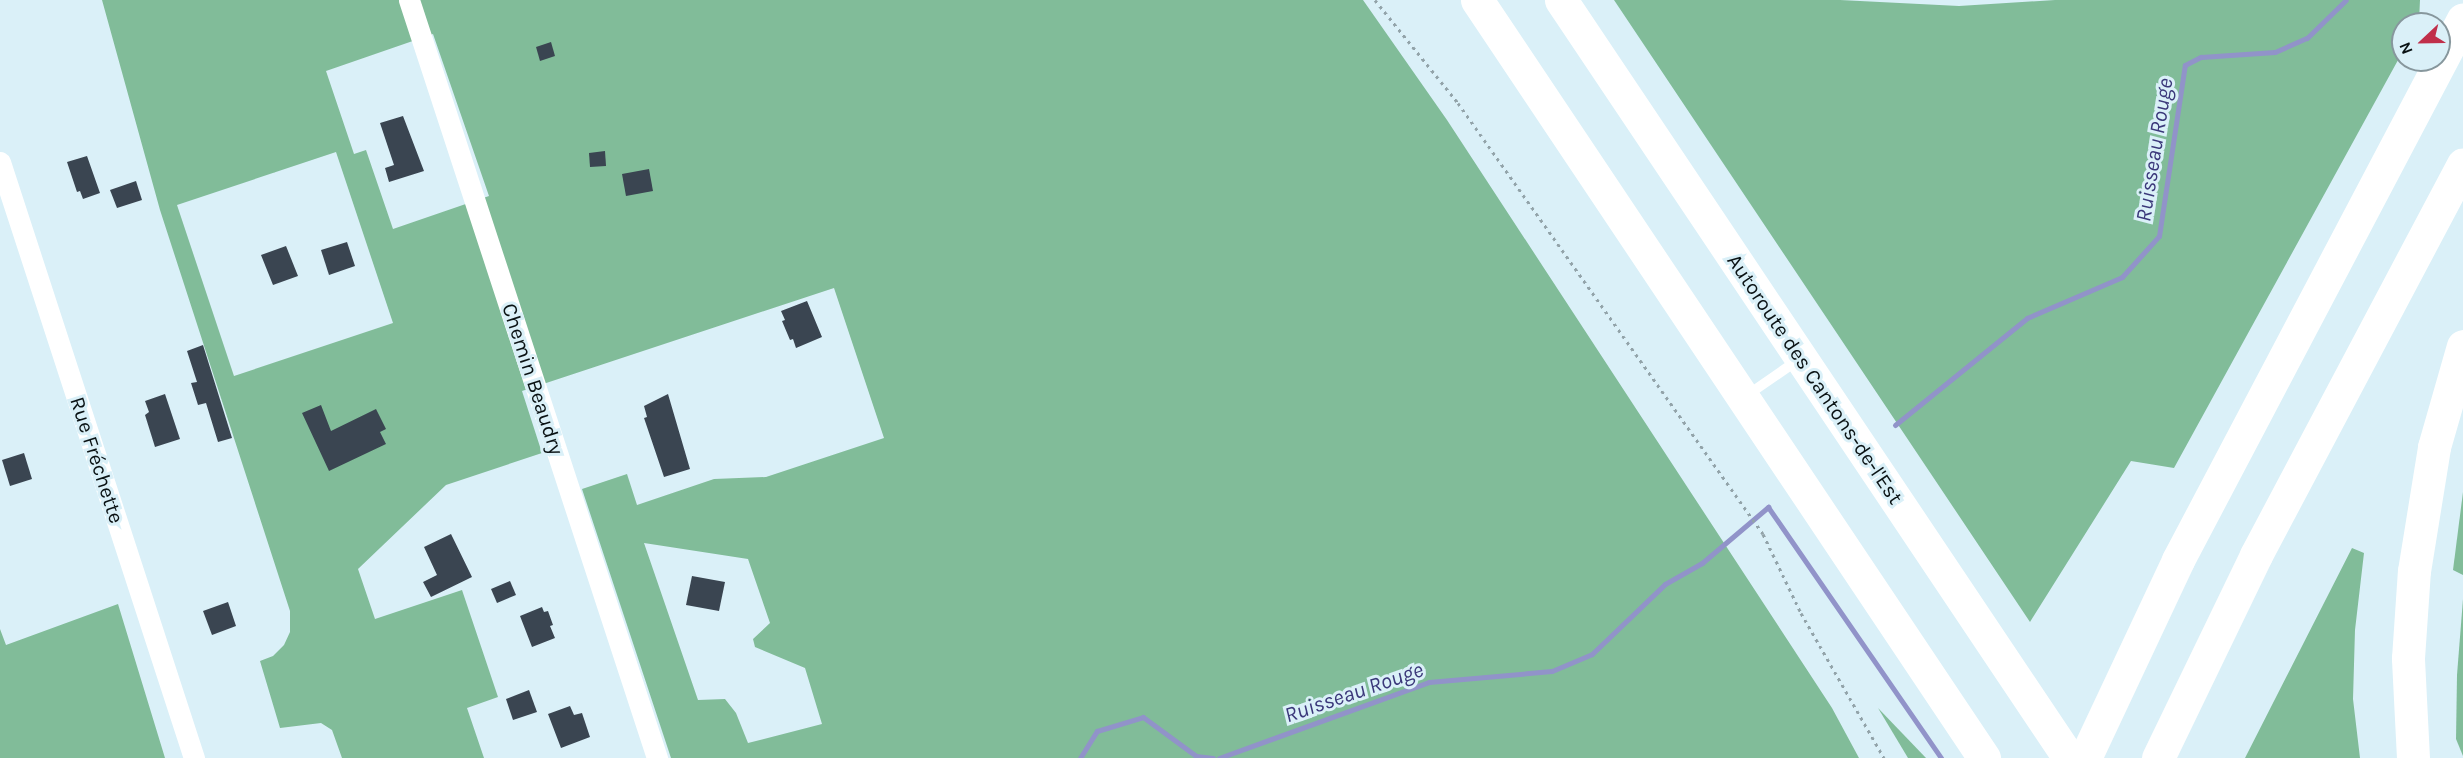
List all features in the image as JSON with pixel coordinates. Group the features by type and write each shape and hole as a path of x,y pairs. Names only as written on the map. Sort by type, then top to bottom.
{"highway":[{"path":"1477,0 1984,758"},
{"name":"Autoroute des Cantons-de-l'Est","path":"1561,0 1800,358 2082,752"},
{"path":"2082,752 2178,560 2463,19"},
{"path":"2158,758 2256,555 2463,164"},
{"path":"2413,758 2408,658 2414,570 2430,465 2463,346"}],"street":[{"name":"Chemin Beaudry","path":"409,0 657,758"},
{"name":"Rue Fréchette","path":"0,162 194,758"}],"lane":[{"path":"1743,397 1800,358"}],"path":[{"path":"1375,0 1458,104 1763,534 1801,613 1884,758"}],"green space":[{"path":"102,0 1363,0 1447,120 1832,708 1859,758 671,758 582,489 627,474 637,505 714,479 766,477 884,438 834,288 522,391 542,453 446,485 358,569 375,619 462,590 498,697 467,708 484,758 342,758 332,730 321,723 280,728 260,661 273,656 284,645 290,632 290,611 160,210","holes":["433,34 489,196 393,229 366,150 354,154 326,71","336,152 393,323 234,376 177,205","644,543 748,559 770,623 753,639 755,647 805,668 822,724 748,743 736,713 725,699 698,700"]},
{"path":"1614,0 1840,0 1959,6 2055,0 2420,0 2419,12 2391,12 2391,72 2174,468 2131,461 2030,622"},
{"path":"2463,492 2463,575 2453,570"},
{"path":"2352,548 2364,553 2355,630 2353,699 2360,758 2245,758"},
{"path":"2463,599 2463,756 2456,739 2457,675"},
{"path":"118,604 165,758 0,758 0,629 6,645"},
{"path":"1878,708 1926,758 1908,758"}],"building":[{"path":"551,42 555,56 540,61 536,47"},
{"path":"403,116 424,171 389,182 385,168 394,165 380,123"},
{"path":"605,151 606,166 590,167 589,153"},
{"path":"87,156 100,193 83,199 80,191 77,192 67,162"},
{"path":"649,169 653,191 626,196 622,174"},
{"path":"136,181 142,200 117,208 110,190"},
{"path":"347,242 355,266 329,275 321,250"},
{"path":"286,246 298,276 273,285 261,255"},
{"path":"807,301 822,337 796,348 782,321 785,320 781,311"},
{"path":"203,345 232,438 218,442 206,403 198,405 191,383 197,382 187,351"},
{"path":"165,394 180,439 155,447 145,415 149,412 145,401"},
{"path":"668,394 690,469 664,477 644,418 647,417 644,406"},
{"path":"321,405 331,431 376,409 386,429 380,432 386,444 329,471 302,413"},
{"path":"24,453 32,479 10,486 2,460"},
{"path":"451,534 472,577 431,597 423,582 437,575 424,547"},
{"path":"692,576 725,582 719,611 686,605"},
{"path":"510,581 516,595 497,603 491,589"},
{"path":"228,602 236,626 212,635 203,611"},
{"path":"542,607 544,612 548,611 553,625 550,626 555,638 532,647 520,616"},
{"path":"529,690 537,712 513,720 506,699"},
{"path":"570,706 574,715 582,713 590,737 561,748 548,714"}],"waterway":[{"name":"Ruisseau Rouge","path":"1895,425 2027,318 2122,277 2159,236 2185,65 2201,57 2275,52 2307,38 2346,0"},
{"name":"Ruisseau Rouge","path":"1219,758 1429,682 1552,671 1592,654 1665,584 1702,563 1768,507 1941,758"},
{"name":"Ruisseau Rouge","path":"1080,758 1097,731 1143,717 1196,756 1213,758"}]}
